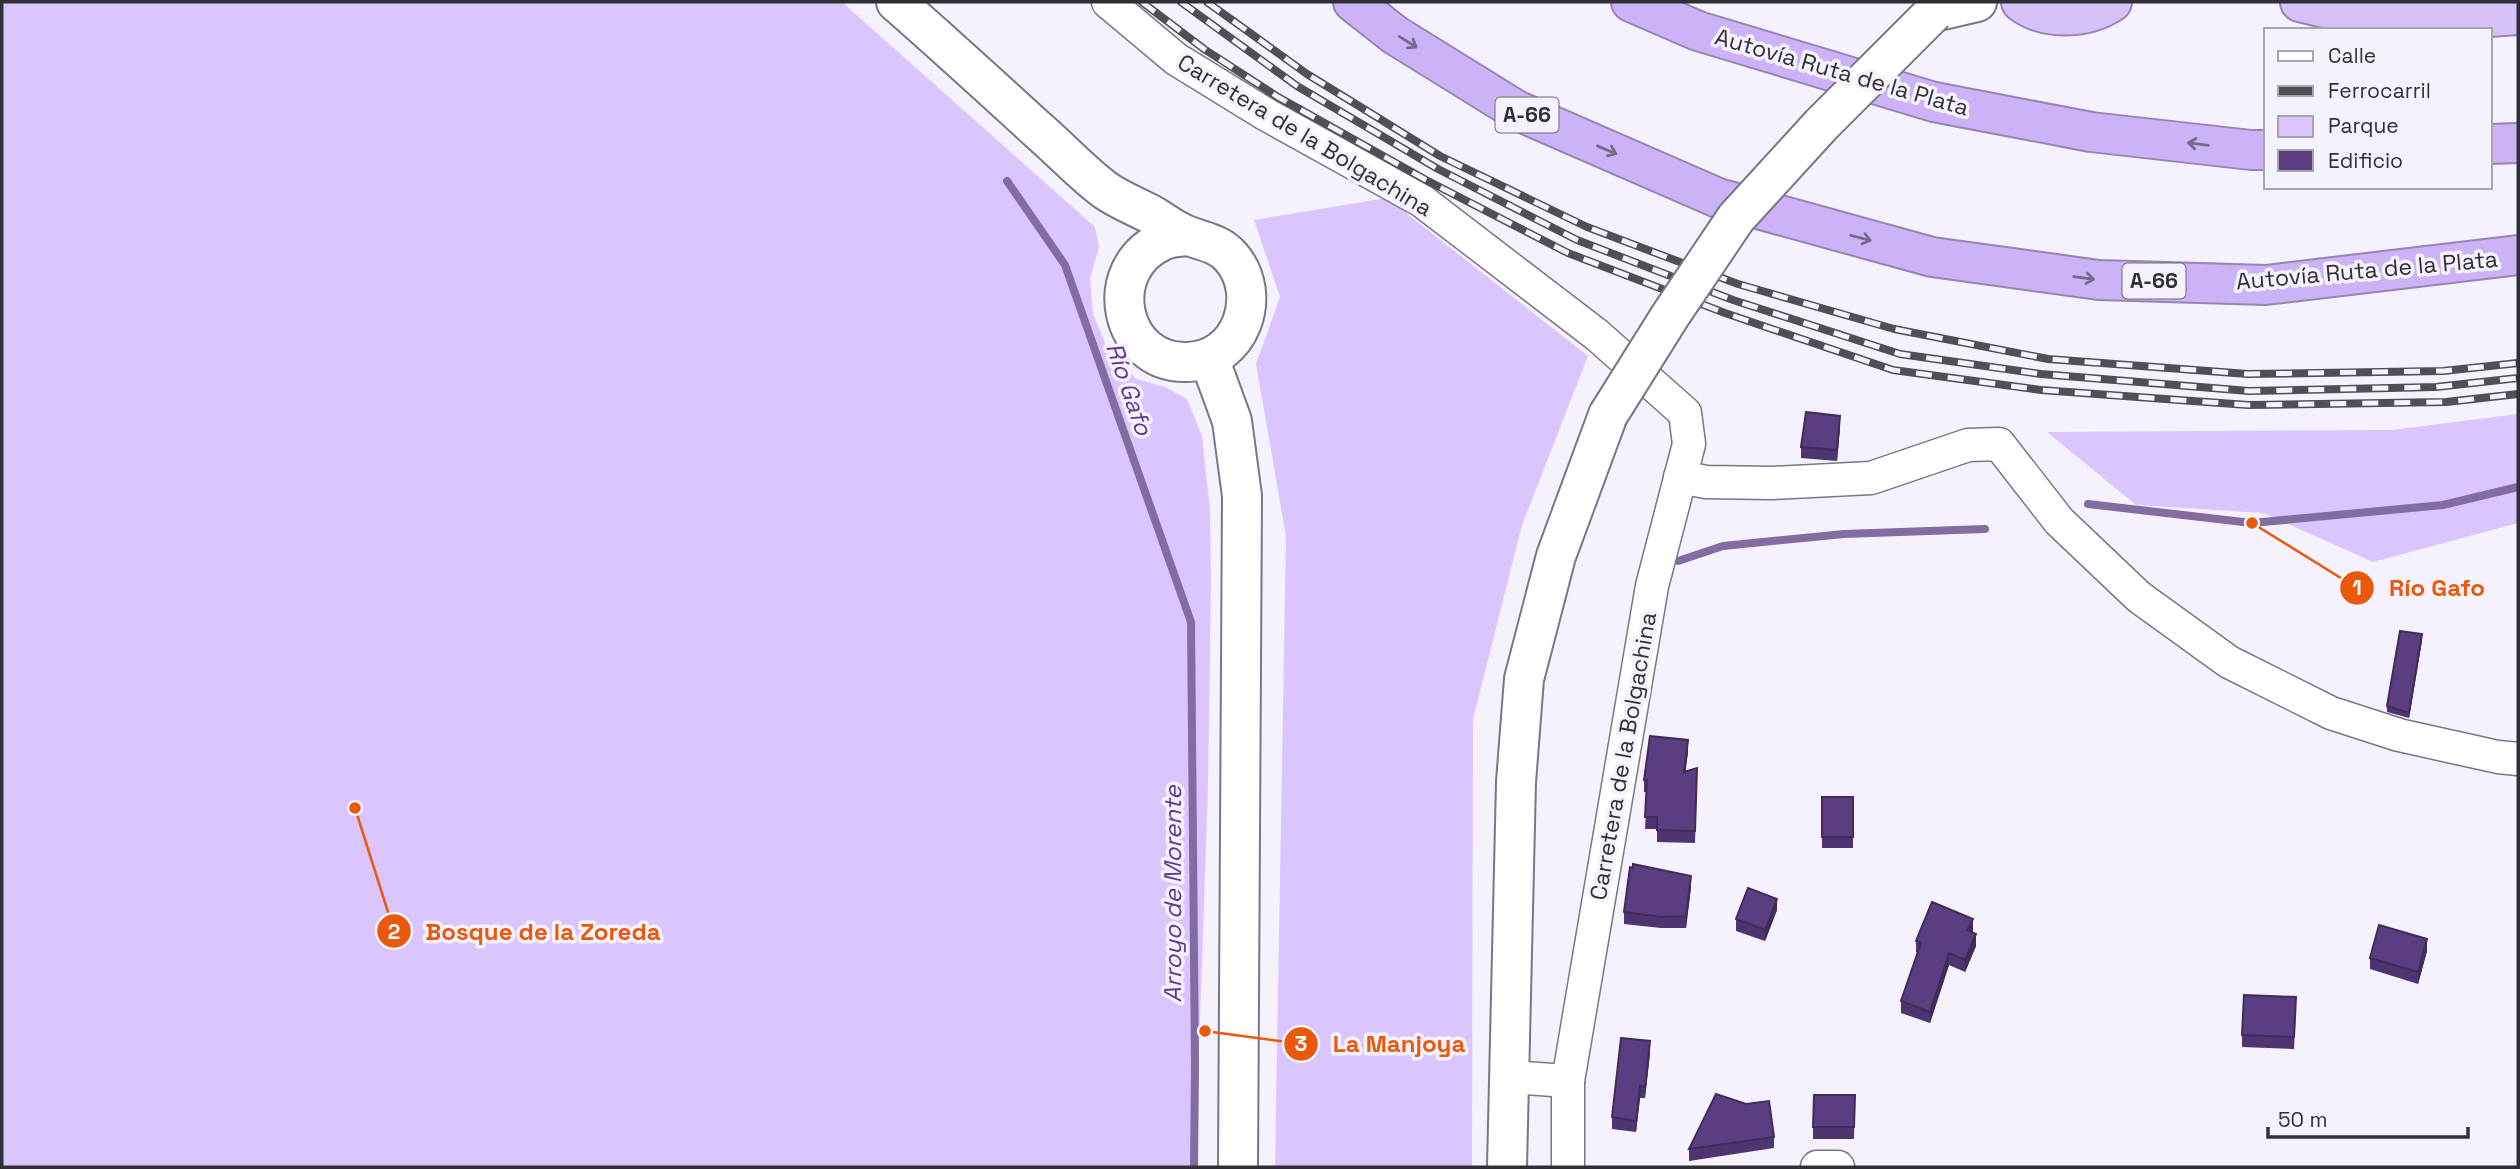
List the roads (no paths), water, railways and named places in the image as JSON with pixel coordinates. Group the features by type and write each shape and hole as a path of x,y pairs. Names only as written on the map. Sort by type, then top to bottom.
{"highway":[{"name":"Autovía Ruta de la Plata","path":"1353,2 1395,35 1528,116 1718,198 1932,257 2099,280 2266,285 2518,256"},
{"name":"Autovía Ruta de la Plata","path":"1631,2 1698,30 1934,103 2091,132 2264,150"},
{"path":"2018,4 2059,15 2081,14 2112,2"},
{"path":"2300,2 2349,14 2474,18 2518,15"},
{"path":"2492,144 2518,143"}],"street":[{"path":"897,2 1106,191 1188,236 1209,241 1230,255 1242,273 1248,298 1244,322 1230,344 1209,358 1187,362 1164,359 1140,344 1127,323 1123,290 1130,271 1143,252 1164,240 1188,236"},
{"name":"Carretera de la Bolgachina","path":"1108,2 1176,59 1267,115 1422,201 1597,335 1685,413 1689,444 1652,586 1568,1081 1568,1167"},
{"path":"1507,1167 1516,782 1524,679 1556,556 1608,415 1736,218 1821,125 1938,7 1978,2"},
{"path":"1106,191 1128,242 1130,271"},
{"path":"1209,358 1232,421 1242,496 1238,1167"},
{"path":"1680,477 1706,482 1772,483 1871,478 1968,445 1999,444 2059,522 2139,597 2229,662 2331,713 2399,734 2498,757 2518,759"},
{"path":"1509,1077 1568,1081"},
{"path":"1817,1167 1838,1167"}],"waterway":[{"name":"Arroyo de Morente","path":"1007,181 1065,265 1191,622 1194,1167"},
{"name":"Río Gafo","path":"2088,504 2252,523 2443,505 2518,487"},
{"name":"Río Gafo","path":"1678,561 1723,546 1844,534 1985,529"}],"railway":[{"path":"1142,2 1204,49 1278,97 1426,180 1568,253 1725,313 1893,370 2041,390 2248,405 2446,402 2518,394"},
{"path":"1181,2 1297,86 1438,169 1577,240 1733,300 1900,354 2041,374 2249,391 2436,387 2518,378"},
{"path":"1207,2 1307,74 1440,156 1587,227 1738,284 1894,329 2048,359 2248,374 2443,371 2518,363"}],"place":[{"name":"Río Gafo","path":"2252,523"},
{"name":"Bosque de la Zoreda","path":"355,808"},
{"name":"La Manjoya","path":"1205,1031"}]}
